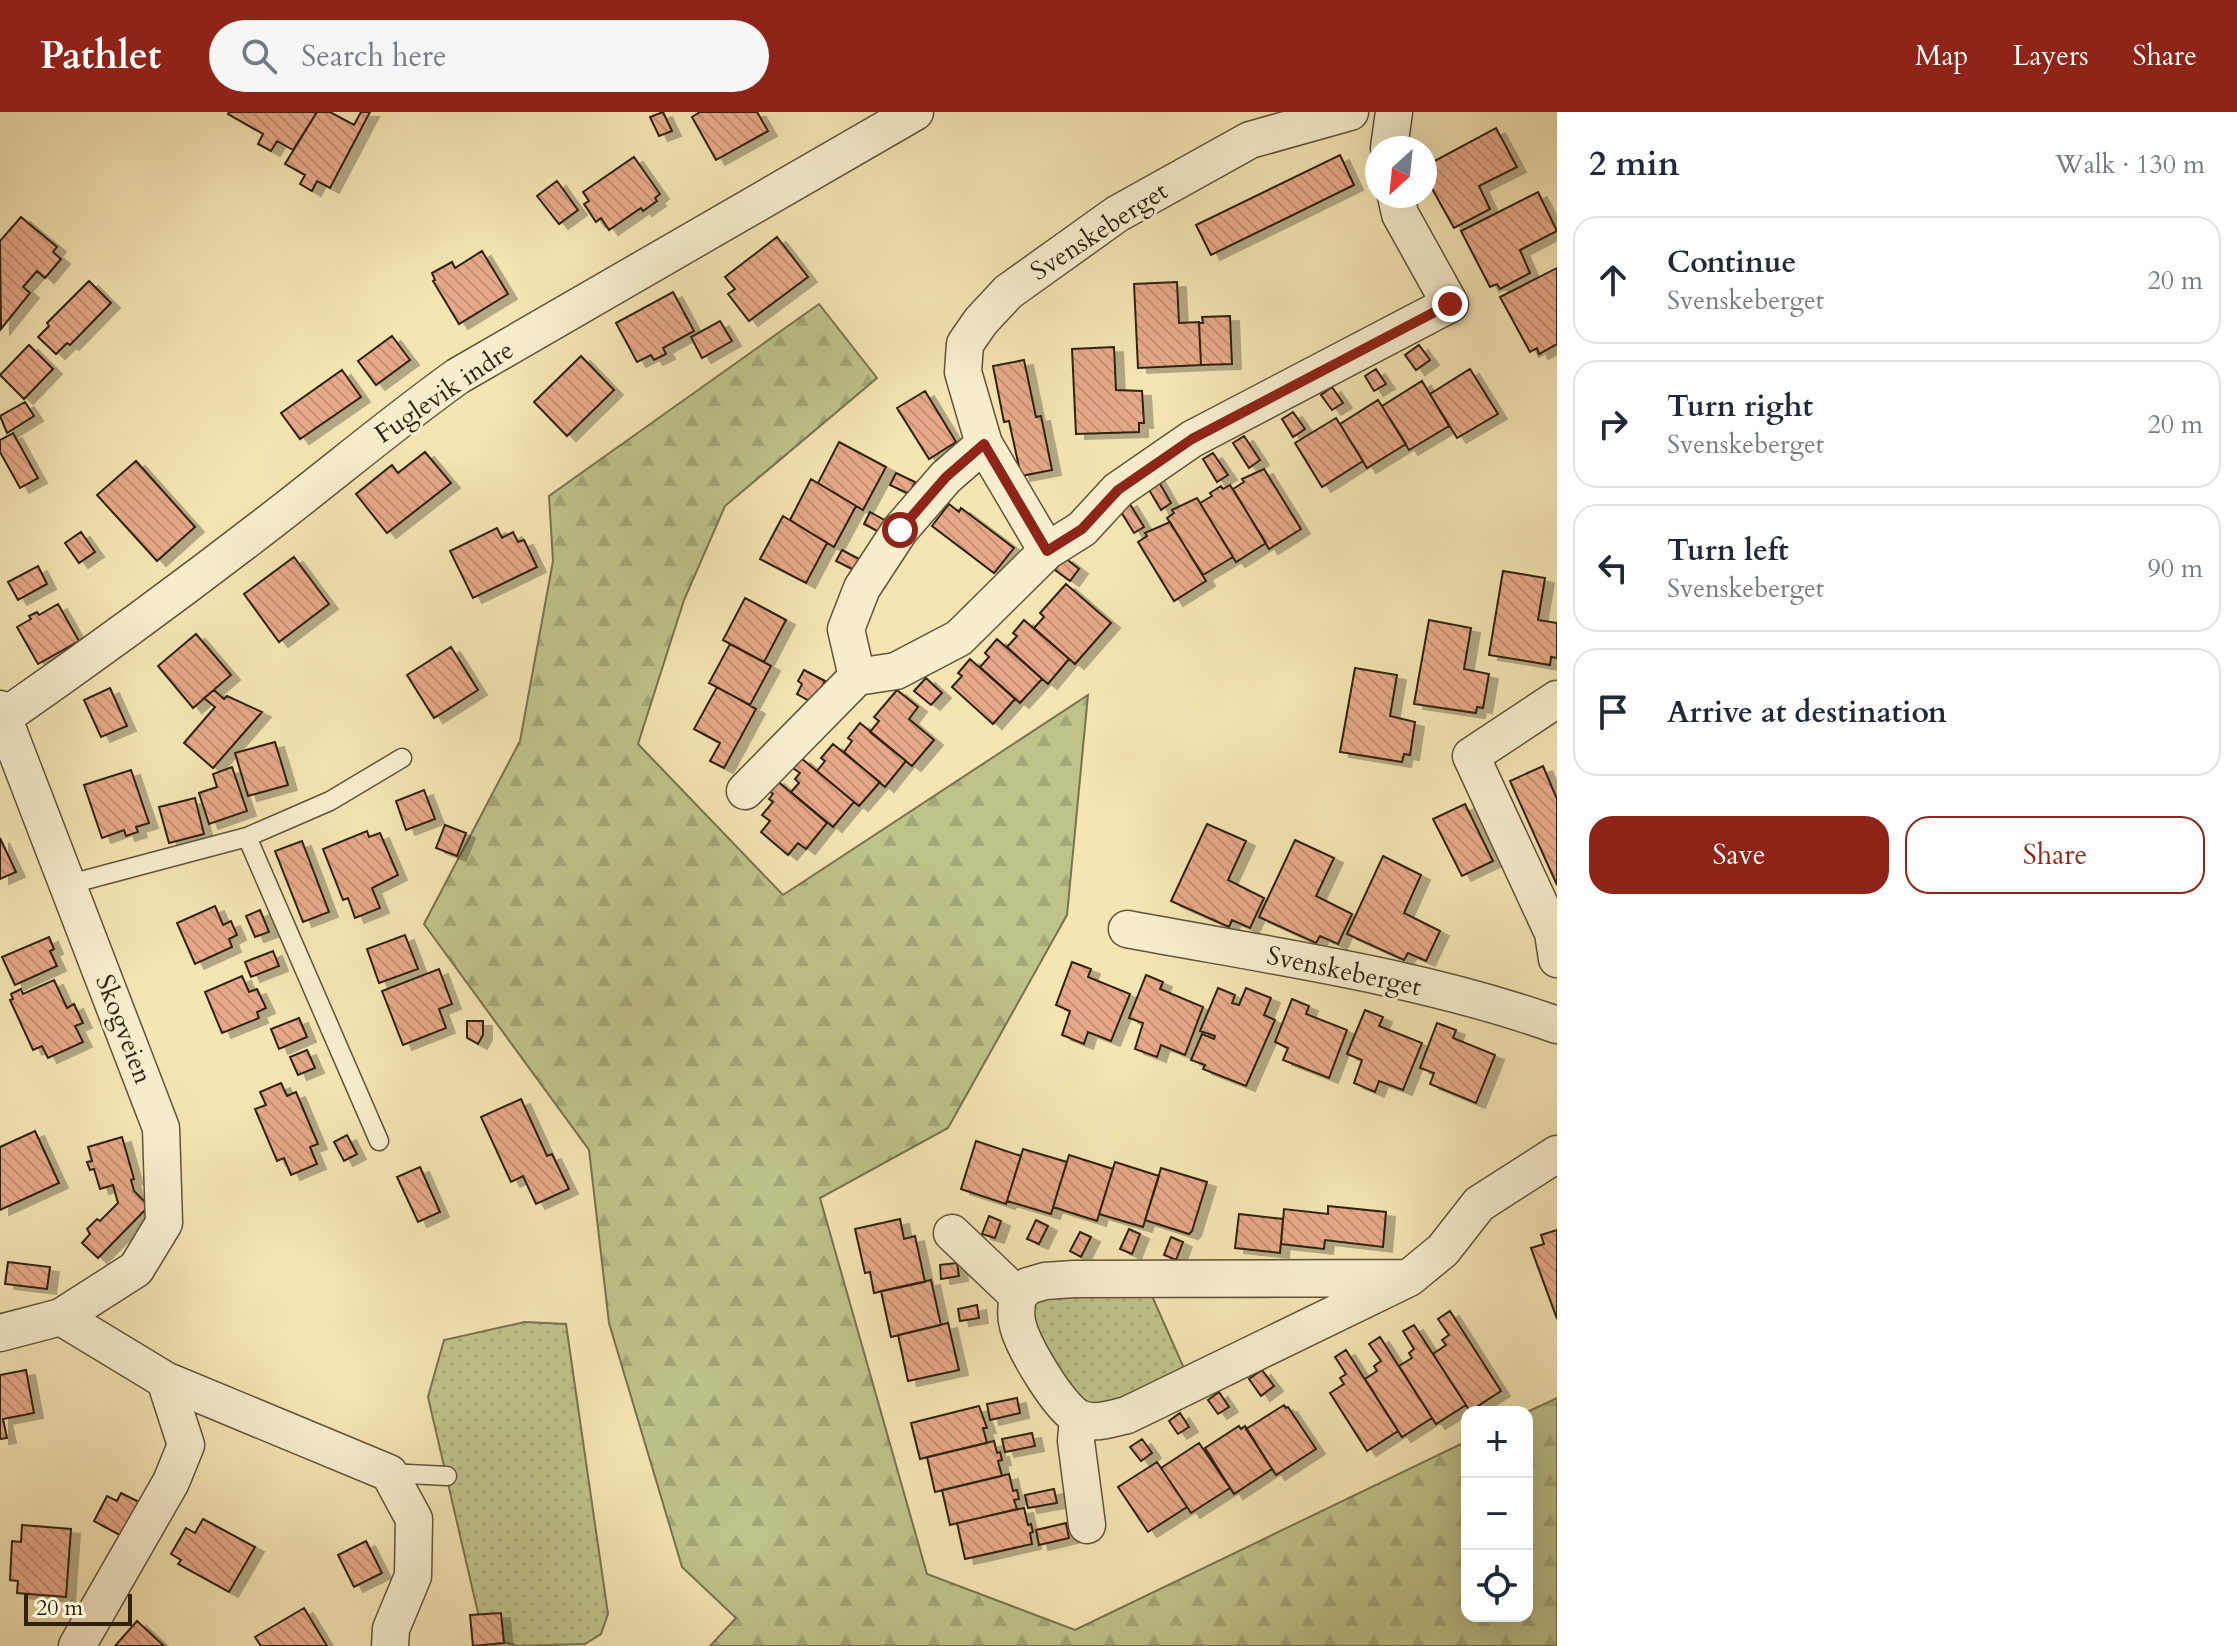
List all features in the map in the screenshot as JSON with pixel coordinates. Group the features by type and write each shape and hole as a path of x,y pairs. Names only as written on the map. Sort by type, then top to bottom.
{"street":[{"name":"Fuglevik indre","path":"2,713 124,634 458,376 915,112"},
{"name":"Svenskeberget","path":"1047,551 984,444 963,372 965,344 1008,292 1117,214 1250,140 1350,112"},
{"path":"1391,136 1394,112"},
{"path":"745,791 857,677 896,671 959,638 1047,551 1082,529 1118,490 1192,439 1450,304 1399,208"},
{"path":"857,677 846,629 862,588 900,530 946,477 984,444"},
{"path":"1557,699 1471,756 1553,933 1557,959"},
{"name":"Skogveien","path":"0,1333 61,1317 136,1269 164,1223 161,1128 2,713"},
{"name":"Svenskeberget","path":"1127,929 1392,979 1510,1009 1557,1025"},
{"path":"1409,1278 1045,1281 1028,1286 1018,1296 1015,1312 1018,1328 1055,1396 1078,1418 1099,1422 1127,1415 1409,1278 1443,1250 1479,1204 1557,1154"},
{"path":"952,1233 1018,1296"},
{"path":"61,1317 165,1380 389,1473 414,1519 413,1576 391,1629 390,1646"},
{"path":"77,1646 171,1482 186,1445 165,1380"},
{"path":"1078,1418 1076,1441 1087,1525"}],"lane":[{"path":"70,884 247,837 330,801 402,758"},
{"path":"247,837 379,1141"},
{"path":"389,1473 447,1476"}],"green space":[{"path":"819,304 877,378 725,506 684,600 638,744 783,895 1088,695 1067,915 948,1128 820,1198 927,1574 1075,1630 1461,1444 1461,1622 1533,1622 1533,1409 1557,1398 1557,1646 710,1646 736,1618 682,1567 609,1323 589,1150 424,924 520,741 553,561 549,496"},
{"path":"1144,1278 1191,1384 1078,1418 1018,1296"},
{"path":"525,1322 566,1324 608,1614 601,1634 585,1644 518,1646 497,1640 481,1626 428,1397 444,1340"}],"building":[{"path":"229,112 317,112 293,150 277,141 271,151 258,144 263,134"},
{"path":"317,112 330,112 354,125 361,112 370,112 330,188 317,181 312,191 300,184 305,175 285,164"},
{"path":"663,112 672,131 659,136 650,117"},
{"path":"700,112 757,112 768,131 716,160 692,117"},
{"path":"1496,128 1517,167 1479,186 1490,209 1454,228 1437,198 1437,160"},
{"path":"1340,155 1354,185 1211,255 1196,225"},
{"path":"634,157 660,194 655,198 657,201 643,211 641,208 609,230 601,218 596,222 584,204 589,201 583,192"},
{"path":"557,181 578,210 559,224 537,196"},
{"path":"1538,192 1557,231 1520,250 1530,273 1500,289 1497,284 1490,287 1461,231"},
{"path":"21,217 57,247 53,252 61,259 45,278 37,271 23,287 30,293 1,329 0,241"},
{"path":"777,237 808,277 749,321 728,294 735,289 725,277"},
{"path":"482,251 508,294 459,324 433,281 432,273 452,262 455,268"},
{"path":"1557,268 1557,344 1539,354 1537,348 1530,352 1500,297"},
{"path":"89,281 111,303 70,345 67,343 56,354 38,337 49,326 47,323"},
{"path":"1177,282 1179,323 1199,322 1201,365 1138,368 1134,284"},
{"path":"673,292 694,331 663,348 666,354 654,360 651,355 637,362 616,323"},
{"path":"1230,316 1232,364 1201,365 1199,323 1203,323 1202,317"},
{"path":"720,321 732,341 702,358 691,337"},
{"path":"392,336 410,360 376,385 358,361"},
{"path":"29,345 53,369 24,399 0,375"},
{"path":"1419,345 1430,360 1416,370 1405,355"},
{"path":"1114,347 1116,390 1142,391 1144,423 1139,423 1139,432 1076,434 1072,349"},
{"path":"581,356 614,390 567,436 534,402"},
{"path":"1024,360 1036,417 1041,416 1052,470 1021,476 1009,421 1004,422 993,366"},
{"path":"1376,369 1386,384 1374,391 1365,376"},
{"path":"1470,369 1498,414 1457,438 1430,394"},
{"path":"342,370 361,397 300,439 281,413"},
{"path":"1422,381 1449,426 1409,450 1382,406"},
{"path":"1332,387 1343,403 1332,410 1321,395"},
{"path":"925,391 956,442 929,459 897,408"},
{"path":"1378,400 1406,444 1367,468 1340,424"},
{"path":"25,402 34,416 7,433 0,416"},
{"path":"1293,412 1305,429 1293,437 1282,419"},
{"path":"1336,418 1363,461 1322,487 1295,443"},
{"path":"13,433 38,478 20,488 0,452 0,440"},
{"path":"1244,436 1260,460 1249,468 1233,443"},
{"path":"839,442 886,467 863,510 818,483"},
{"path":"425,452 451,483 387,533 356,494 392,465 398,473"},
{"path":"1213,453 1228,475 1217,482 1203,459"},
{"path":"136,461 195,527 157,561 97,495"},
{"path":"1264,469 1301,529 1269,549 1233,489 1244,482 1242,479"},
{"path":"896,473 915,482 909,494 890,485"},
{"path":"1156,477 1171,503 1161,510 1145,483"},
{"path":"811,479 856,506 834,547 790,520"},
{"path":"1230,485 1266,543 1236,562 1200,503 1221,486 1223,489"},
{"path":"1197,498 1233,557 1203,575 1167,518 1174,513 1172,510"},
{"path":"1128,501 1144,527 1134,533 1118,507"},
{"path":"949,504 959,512 961,508 1014,548 994,573 932,526"},
{"path":"870,512 888,522 881,533 864,524"},
{"path":"783,516 827,543 806,583 760,559"},
{"path":"1170,522 1206,581 1174,601 1138,542 1147,536 1145,533"},
{"path":"497,528 502,538 513,532 518,542 524,540 537,567 473,598 450,551"},
{"path":"81,532 95,552 79,563 65,543"},
{"path":"842,550 859,559 854,570 836,561"},
{"path":"294,557 329,604 279,642 244,594"},
{"path":"1064,557 1079,569 1070,581 1055,570"},
{"path":"38,566 47,584 18,600 8,582"},
{"path":"1503,571 1545,578 1538,620 1557,623 1557,658 1551,657 1550,665 1489,655"},
{"path":"1066,584 1111,623 1075,664 1034,628 1044,617 1040,613"},
{"path":"745,598 786,620 764,662 723,640"},
{"path":"58,604 79,641 38,664 17,627 31,619 29,616 37,612 39,615"},
{"path":"1024,620 1069,659 1048,684 1007,647 1017,636 1013,633"},
{"path":"1429,620 1471,628 1464,669 1489,674 1483,708 1477,707 1476,713 1414,704"},
{"path":"196,634 231,675 193,708 158,666"},
{"path":"997,639 1042,679 1020,703 980,667 989,657 985,653"},
{"path":"730,644 771,666 750,705 709,683"},
{"path":"451,647 478,690 434,718 407,675"},
{"path":"970,659 1015,699 993,724 952,687 962,676 958,673"},
{"path":"1355,668 1397,675 1390,716 1415,722 1410,755 1404,754 1402,762 1340,752"},
{"path":"804,670 825,681 813,703 797,694 802,684 798,681"},
{"path":"926,678 942,693 931,705 914,691"},
{"path":"717,687 756,709 724,768 710,761 720,743 694,729"},
{"path":"110,688 127,726 101,737 84,700"},
{"path":"214,690 224,699 227,696 262,712 213,768 184,743 215,707 204,698"},
{"path":"897,690 918,707 909,719 934,740 912,766 870,732 879,721 874,717"},
{"path":"860,723 906,761 885,787 844,752 852,741 848,738"},
{"path":"275,742 288,785 248,796 235,753"},
{"path":"833,744 880,782 859,806 817,771 825,761 821,758"},
{"path":"801,758 854,802 833,827 791,792 799,783 795,779 800,773 793,768"},
{"path":"1543,766 1557,799 1557,885 1510,781"},
{"path":"232,767 247,811 209,824 199,793 217,787 213,774"},
{"path":"131,770 149,823 136,827 138,832 126,836 124,830 102,838 84,785"},
{"path":"775,779 827,823 806,849 798,843 788,855 761,832 770,821 762,815 773,802 769,799 773,794 767,789"},
{"path":"424,790 435,819 406,830 396,801"},
{"path":"195,798 204,834 169,843 159,807"},
{"path":"1465,804 1493,861 1462,876 1433,819"},
{"path":"1207,824 1246,841 1228,880 1264,898 1250,928 1232,920 1229,927 1171,901"},
{"path":"445,825 466,833 457,856 436,848"},
{"path":"367,831 369,837 380,833 398,875 372,888 380,908 355,918 348,898 343,900 323,849"},
{"path":"0,838 16,872 0,879"},
{"path":"1295,840 1334,858 1316,896 1352,914 1338,944 1320,936 1316,943 1259,917"},
{"path":"302,841 329,912 303,922 275,851"},
{"path":"1383,856 1421,875 1404,913 1440,931 1426,961 1408,953 1404,960 1347,934"},
{"path":"215,906 223,925 231,921 237,935 229,939 232,947 195,964 177,923"},
{"path":"260,910 269,932 255,937 246,916"},
{"path":"405,935 418,969 379,983 367,949"},
{"path":"49,937 54,949 50,951 57,966 15,985 2,957"},
{"path":"273,951 279,966 251,977 245,962"},
{"path":"1072,962 1091,969 1088,977 1130,994 1111,1041 1088,1032 1084,1044 1062,1035 1070,1011 1056,1005"},
{"path":"439,969 452,1004 439,1009 446,1028 403,1045 382,991"},
{"path":"1146,975 1163,982 1160,989 1203,1007 1185,1055 1161,1045 1157,1057 1135,1049 1143,1023 1129,1018"},
{"path":"242,976 249,992 257,989 266,1008 257,1012 259,1018 222,1033 205,992"},
{"path":"54,980 67,1008 74,1004 83,1023 75,1026 83,1042 48,1058 42,1046 33,1050 10,1000 13,999 11,994 21,989 23,994"},
{"path":"1218,988 1235,995 1232,1003 1239,1005 1246,988 1271,998 1264,1015 1275,1020 1246,1086 1203,1069 1205,1065 1191,1060 1202,1034 1214,1039 1215,1036 1200,1031"},
{"path":"1292,999 1309,1006 1306,1014 1347,1030 1329,1078 1283,1060 1288,1048 1275,1042"},
{"path":"1365,1010 1383,1017 1379,1026 1422,1043 1403,1090 1379,1081 1375,1092 1354,1083 1362,1060 1347,1054"},
{"path":"299,1018 307,1037 279,1049 271,1029"},
{"path":"467,1021 483,1021 483,1035 478,1044 467,1038"},
{"path":"1437,1023 1456,1030 1453,1038 1495,1055 1476,1103 1430,1084 1434,1073 1420,1068"},
{"path":"307,1050 315,1068 298,1075 290,1057"},
{"path":"281,1083 287,1096 296,1092 318,1144 310,1147 317,1164 291,1175 284,1158 277,1161 255,1109 266,1105 260,1092"},
{"path":"521,1099 547,1156 552,1154 569,1189 536,1204 523,1176 511,1182 481,1117"},
{"path":"35,1131 59,1183 0,1210 0,1147"},
{"path":"347,1135 357,1154 344,1161 334,1142"},
{"path":"122,1137 134,1179 131,1180 134,1191 149,1206 98,1258 82,1243 90,1234 87,1229 118,1203 113,1185 100,1189 94,1169 90,1170 87,1162 92,1161 88,1147"},
{"path":"976,1141 1021,1156 1006,1204 961,1189"},
{"path":"1023,1149 1067,1162 1051,1214 1007,1201"},
{"path":"1069,1155 1113,1169 1097,1221 1053,1207"},
{"path":"1115,1162 1159,1176 1143,1227 1099,1214"},
{"path":"420,1167 440,1212 418,1222 397,1177"},
{"path":"1161,1168 1207,1182 1189,1234 1145,1220"},
{"path":"1328,1206 1386,1212 1383,1247 1325,1240 1324,1249 1281,1244 1284,1209 1328,1214"},
{"path":"1239,1214 1283,1219 1280,1253 1235,1248"},
{"path":"989,1216 1001,1221 995,1238 982,1234"},
{"path":"900,1219 904,1239 915,1236 925,1282 874,1293 870,1272 865,1273 855,1229"},
{"path":"1036,1220 1048,1226 1039,1244 1027,1239"},
{"path":"1129,1229 1140,1234 1132,1254 1120,1249"},
{"path":"1557,1230 1557,1319 1531,1248 1544,1244 1541,1235"},
{"path":"1080,1232 1091,1237 1081,1257 1070,1251"},
{"path":"1171,1237 1183,1242 1176,1260 1164,1255"},
{"path":"8,1262 50,1267 47,1289 5,1284"},
{"path":"957,1263 959,1276 941,1279 940,1265"},
{"path":"931,1280 941,1325 891,1337 881,1291"},
{"path":"977,1305 979,1318 960,1321 958,1309"},
{"path":"1450,1311 1501,1391 1478,1406 1467,1406 1433,1354 1446,1345 1442,1340 1449,1335 1438,1319"},
{"path":"948,1323 959,1370 908,1381 898,1335"},
{"path":"1414,1325 1466,1405 1436,1424 1399,1366 1412,1358 1409,1353 1414,1349 1403,1331"},
{"path":"1380,1337 1432,1418 1402,1437 1365,1379 1377,1371 1374,1366 1381,1361 1369,1344"},
{"path":"1346,1350 1398,1431 1367,1451 1330,1393 1344,1384 1340,1378 1346,1374 1335,1357"},
{"path":"26,1370 34,1413 3,1419 7,1438 0,1439 0,1375"},
{"path":"1262,1370 1274,1386 1261,1396 1249,1379"},
{"path":"1219,1392 1229,1407 1218,1414 1208,1400"},
{"path":"1017,1398 1020,1413 990,1420 987,1404"},
{"path":"1284,1405 1316,1449 1276,1475 1246,1429"},
{"path":"979,1406 987,1428 983,1428 987,1443 920,1459 911,1423"},
{"path":"1180,1413 1189,1427 1178,1434 1169,1421"},
{"path":"1239,1426 1241,1429 1245,1426 1272,1469 1234,1494 1205,1448"},
{"path":"1032,1433 1035,1446 1005,1452 1002,1439"},
{"path":"1142,1439 1152,1453 1141,1461 1130,1447"},
{"path":"994,1441 1002,1460 998,1461 1002,1476 935,1492 927,1457"},
{"path":"1199,1443 1230,1488 1191,1513 1161,1468"},
{"path":"1157,1462 1187,1507 1148,1532 1118,1487"},
{"path":"1009,1474 1013,1491 1017,1490 1019,1499 1014,1500 1017,1509 950,1525 942,1490"},
{"path":"1054,1489 1057,1503 1028,1508 1025,1495"},
{"path":"121,1493 145,1505 127,1539 94,1521 107,1496 117,1501"},
{"path":"1024,1508 1033,1532 1030,1533 1032,1544 965,1559 957,1523"},
{"path":"203,1519 255,1547 229,1592 178,1564 181,1560 171,1554 186,1528 195,1533"},
{"path":"1066,1523 1069,1538 1039,1545 1036,1530"},
{"path":"22,1525 71,1529 66,1597 17,1593 18,1581 10,1580 12,1541 21,1542"},
{"path":"366,1541 382,1573 354,1587 338,1555"},
{"path":"304,1608 327,1646 261,1646 255,1637"},
{"path":"501,1613 504,1643 473,1646 470,1615"},
{"path":"137,1621 164,1646 115,1646"}],"route":[{"path":"900,530 946,477 984,444 1047,551 1082,529 1118,490 1192,439 1450,304"}]}
